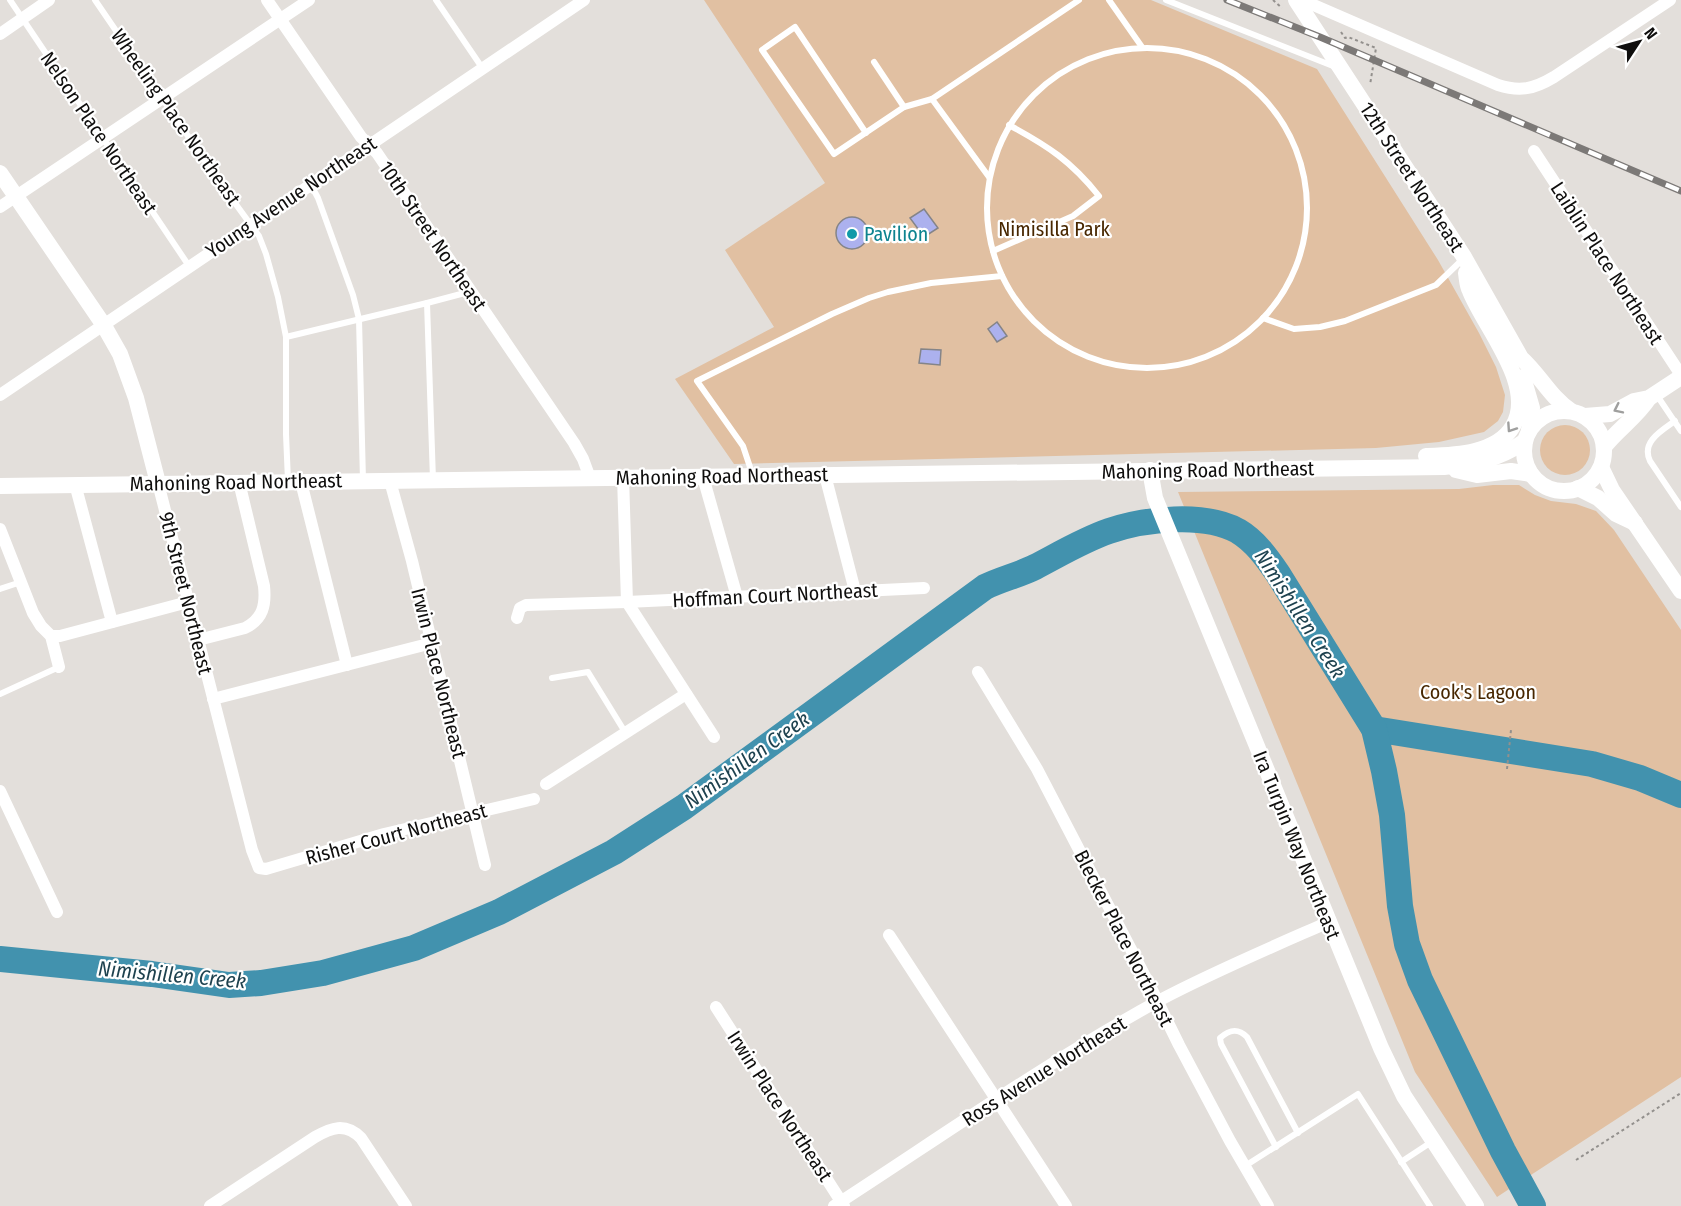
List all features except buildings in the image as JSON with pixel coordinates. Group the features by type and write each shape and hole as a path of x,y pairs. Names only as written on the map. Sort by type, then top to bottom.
{"main road":[{"name":"12th Street Northeast","path":"1296,0 1464,257 1521,358 1535,370 1556,399 1578,414"},
{"name":"9th Street Northeast","path":"0,173 103,324 127,369 158,483"},
{"path":"1369,467 1383,458 1452,454 1489,446 1505,437 1516,420 1519,403 1514,377 1469,290 1464,257"},
{"name":"12th Street Northeast","path":"1521,358 1523,376 1532,408 1527,436"},
{"path":"1604,447 1653,396 1681,376"},
{"path":"1578,414 1597,427 1604,447 1601,467 1590,482 1578,489 1562,491 1550,489 1531,474 1525,460 1527,436 1538,420 1558,411 1607,414 1634,401 1653,396"},
{"name":"Mahoning Road Northeast","path":"0,486 1444,467 1488,461 1504,455 1527,436"},
{"name":"Mahoning Road Northeast","path":"1444,467 1478,476 1511,471 1531,474"},
{"path":"1601,467 1609,484 1635,523 1678,580"},
{"name":"Ira Turpin Way Northeast","path":"1150,470 1155,498 1394,1077 1476,1206"},
{"path":"1578,489 1598,498 1616,514 1635,523"}],"street":[{"path":"0,34 49,0"},
{"name":"10th Street Northeast","path":"267,0 361,137 377,153 574,443 590,478"},
{"path":"0,207 309,0"},
{"name":"Young Avenue Northeast","path":"0,395 584,0"},
{"path":"1302,0 1498,85 1523,90 1554,77 1670,0"},
{"name":"Laiblin Place Northeast","path":"1534,151 1681,376"},
{"path":"825,475 855,591"},
{"path":"623,477 627,602 714,737"},
{"path":"704,477 737,597"},
{"name":"Irwin Place Northeast","path":"390,481 432,643 485,865"},
{"path":"198,640 252,625 263,611 266,601 239,482"},
{"name":"Wheeling Place Northeast","path":"295,482 347,665"},
{"name":"9th Street Northeast","path":"158,483 252,850 259,868"},
{"path":"75,484 112,622"},
{"path":"0,529 36,618 51,636 59,667"},
{"name":"Hoffman Court Northeast","path":"518,618 520,608 526,604 627,602 924,588"},
{"path":"51,636 60,636 188,602"},
{"path":"213,699 432,643"},
{"name":"Blecker Place Northeast","path":"978,672 1037,769 1179,1045 1268,1206"},
{"path":"546,784 686,694"},
{"path":"0,791 57,912"},
{"name":"Risher Court Northeast","path":"259,868 266,869 384,834 534,799"},
{"name":"Ross Avenue Northeast","path":"840,1204 995,1099 1158,1001 1247,957 1329,922"},
{"path":"889,935 1066,1206"},
{"name":"Irwin Place Northeast","path":"716,1007 840,1204"},
{"path":"210,1206 315,1137 332,1128 342,1127 354,1131 360,1137 406,1206"}],"lane":[{"name":"Nelson Place Northeast","path":"10,0 189,266"},
{"name":"Wheeling Place Northeast","path":"95,0 259,236 278,297 286,337 286,434 295,482"},
{"path":"436,0 483,69"},
{"path":"866,132 795,27 762,50 834,154 904,107 932,99 1079,0"},
{"path":"1109,0 1142,47"},
{"path":"1166,0 1340,68"},
{"path":"1142,47 1180,51 1228,70 1242,79 1267,102 1282,122 1294,145 1302,169 1306,194 1306,220 1303,245 1292,277 1279,299 1263,318 1237,340 1207,356 1175,366 1124,367 1091,358 1076,351 1047,333 1023,309 1002,276 993,251 987,224 989,177 995,155 1009,125 1019,110 1041,87 1068,68 1098,55 1142,47"},
{"path":"874,62 904,107"},
{"path":"932,99 989,177"},
{"path":"993,251 1073,216 1099,196 1082,175 1061,156 1009,125"},
{"path":"311,184 353,295 359,319 363,481"},
{"path":"1263,318 1294,329 1320,327 1345,321 1436,285 1464,257"},
{"path":"753,476 743,446 697,381 868,298 931,283 1002,276"},
{"path":"286,337 427,303 470,290"},
{"path":"427,303 433,480"},
{"path":"1653,396 1681,431"},
{"path":"1675,421 1655,436 1647,451 1650,461 1681,507"},
{"path":"0,589 21,582"},
{"path":"0,694 59,667"},
{"path":"552,678 588,672 626,733"},
{"path":"1276,1147 1221,1044 1220,1038 1226,1033 1234,1030 1241,1031 1247,1037 1298,1133"},
{"path":"1245,1166 1358,1094 1430,1206"},
{"path":"1401,1162 1433,1141"}],"path":[{"path":"1329,12 1345,38 1348,37 1376,48 1370,85"},
{"path":"1507,769 1511,730"},
{"path":"1576,1160 1681,1093"}],"green space":[{"name":"Nimisilla Park","path":"704,0 1151,0 1317,69 1438,260 1479,333 1496,367 1505,395 1503,412 1498,421 1484,432 1439,442 1376,448 734,464 675,379 774,327 725,250 825,183"},
{"path":"1560,425 1570,425 1583,432 1590,445 1590,455 1583,468 1570,475 1560,475 1551,471 1544,464 1540,455 1540,445 1544,436 1551,429"},
{"name":"Cook's Lagoon","path":"1519,485 1551,501 1576,504 1596,511 1614,530 1681,630 1681,1077 1497,1197 1415,1072 1178,492 1459,489"}],"waterway":[{"name":"Nimishillen Creek","path":"0,959 152,974 229,985 261,983 323,973 414,948 499,912 614,852 684,807 985,587 1029,570 1109,531 1140,523 1174,519 1209,521 1238,531 1265,556 1374,729 1392,815 1400,906 1407,944 1420,980 1503,1151 1533,1206"},
{"path":"1374,729 1592,764 1640,778 1681,795"}],"railway":[{"path":"1227,0 1320,37 1681,191"}],"place":[{"name":"Pavilion","path":"852,234"}]}
